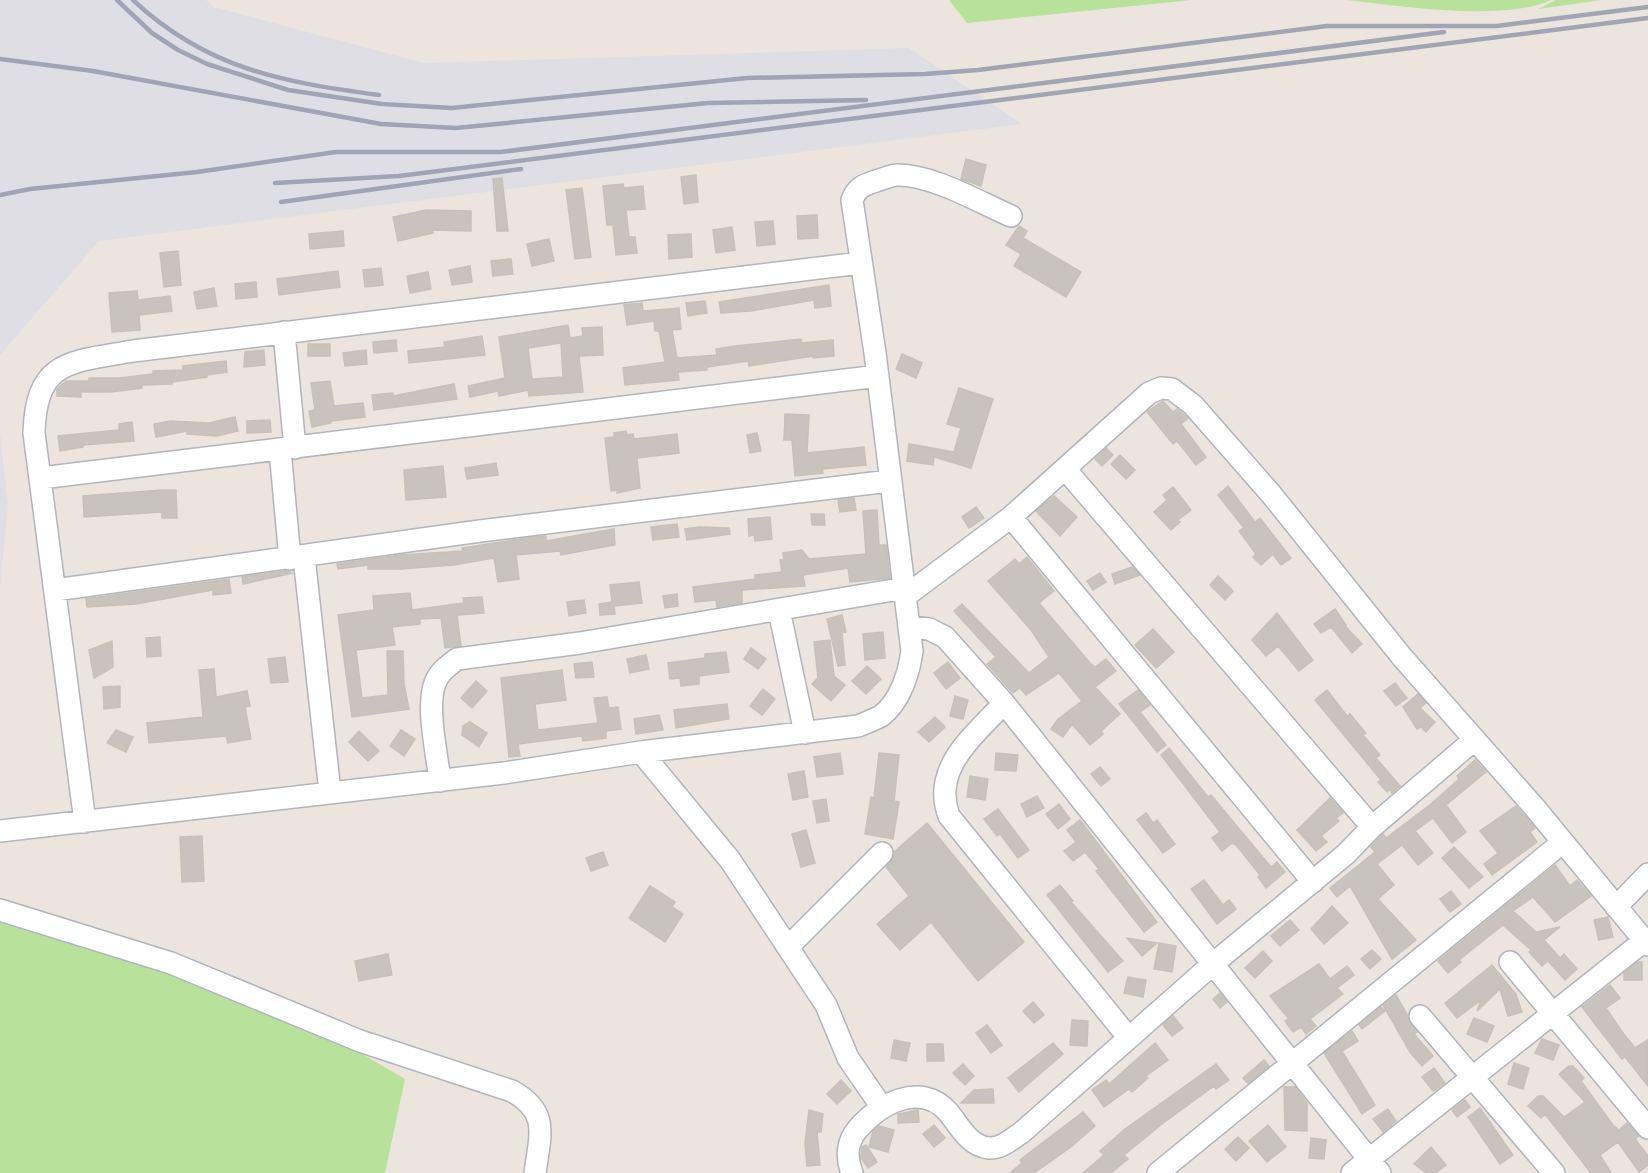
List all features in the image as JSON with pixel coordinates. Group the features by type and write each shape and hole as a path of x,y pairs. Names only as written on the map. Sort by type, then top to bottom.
{"street":[{"path":"0,831 440,780 640,752 805,733 858,726 881,715 897,695 909,672 912,651 911,627 889,481 878,376 852,200 856,191 863,185 896,175 911,176 928,180 1011,216"},
{"path":"85,822 34,433 35,409 40,391 49,376 62,366 133,351 860,263"},
{"path":"284,332 287,449 297,558 330,792"},
{"path":"41,478 878,376"},
{"path":"440,780 432,701 435,683 443,670 457,659 580,643 906,591 1011,517 1066,470 1098,437 1149,393 1161,388 1172,389 1181,394 1271,494 1340,582 1563,842 1646,943 1474,1078 1375,1166 1352,1173"},
{"path":"1066,470 1372,827"},
{"path":"55,590 480,531 889,481"},
{"path":"1011,517 1313,882"},
{"path":"779,610 805,733"},
{"path":"911,627 929,629 945,637 1004,703 1375,1166"},
{"path":"1004,703 961,750 950,767 944,782 943,800 956,825 1128,1037"},
{"path":"852,1173 848,1155 849,1144 856,1131 881,1106 895,1100 926,1099 948,1111 966,1136 976,1144 1000,1147 1021,1133 1128,1037 1346,854 1372,827 1474,740"},
{"path":"640,752 717,842 826,1005 848,1058 881,1106"},
{"path":"1158,1173 1563,842"},
{"path":"788,947 882,853"},
{"path":"1616,907 1648,874"},
{"path":"0,910 171,963 360,1041 512,1091 530,1101 538,1115 535,1173"},
{"path":"1510,962 1648,1128"},
{"path":"1420,1016 1554,1173"}],"shaded area":[{"path":"0,0 206,0 214,7 424,63 909,48 1022,124 99,241 0,355"},
{"path":"0,434 8,504 0,588"}],"green space":[{"path":"949,0 1192,0 967,23"},
{"path":"1347,0 1551,0 1531,7 1480,11"},
{"path":"1556,0 1602,0 1538,9"},
{"path":"0,917 155,967 331,1036 405,1079 385,1173 0,1173"}],"building":[{"path":"966,159 986,165 981,186 961,179"},
{"path":"696,175 698,202 684,204 681,177"},
{"path":"502,178 508,231 497,231 493,179"},
{"path":"623,184 624,188 643,186 645,209 626,210 629,237 635,237 637,253 616,255 613,225 607,225 603,186"},
{"path":"582,188 591,257 575,259 566,190"},
{"path":"426,210 471,211 471,231 432,230 433,233 398,241 393,217"},
{"path":"817,215 818,238 798,239 797,216"},
{"path":"773,221 775,244 757,246 755,222"},
{"path":"1019,226 1027,231 1023,238 1081,272 1066,297 1014,266 1021,254 1006,245"},
{"path":"732,227 735,250 716,253 713,230"},
{"path":"343,231 344,246 310,249 309,234"},
{"path":"691,234 692,257 669,259 668,235"},
{"path":"549,239 554,261 532,266 527,244"},
{"path":"178,251 181,285 164,287 160,253"},
{"path":"511,259 513,274 493,276 491,261"},
{"path":"470,266 472,282 452,285 449,270"},
{"path":"381,268 383,285 365,287 363,270"},
{"path":"338,271 340,287 279,295 277,279"},
{"path":"428,272 431,289 410,293 407,276"},
{"path":"256,282 257,297 236,299 235,284"},
{"path":"829,285 831,306 815,308 814,300 751,311 721,313 719,302"},
{"path":"214,288 217,306 197,309 194,292"},
{"path":"137,291 138,300 170,296 172,311 139,315 140,330 112,332 109,293"},
{"path":"705,301 707,313 688,316 686,303"},
{"path":"642,303 643,311 679,308 681,329 672,330 677,358 717,355 716,349 801,339 801,343 833,340 834,356 813,358 813,356 749,366 748,361 707,367 707,370 678,372 679,380 625,385 623,368 665,362 659,331 655,331 654,321 627,325 624,305"},
{"path":"568,325 570,338 583,336 582,328 602,327 603,355 579,356 583,392 529,396 528,390 499,396 498,391 470,397 468,386 505,378 499,337","holes":["561,343 563,377 532,379 528,348"]},
{"path":"482,336 485,355 409,363 408,351 445,347 444,342"},
{"path":"396,340 397,351 374,353 373,342"},
{"path":"308,344 330,344 330,356 308,356"},
{"path":"264,350 265,365 244,367 245,352"},
{"path":"366,350 367,364 345,366 343,353"},
{"path":"902,354 922,363 916,378 896,369"},
{"path":"226,361 227,372 207,375 207,377 172,382 172,384 142,385 142,388 111,392 81,392 81,397 57,396 57,389 66,381 89,381 89,378 120,378 153,374 153,371 183,370 183,366"},
{"path":"330,381 334,406 363,403 365,417 331,421 331,423 312,427 309,411 315,410 311,383"},
{"path":"454,384 457,399 374,410 372,395 393,393 393,396"},
{"path":"959,388 993,399 971,468 934,457 933,465 907,461 909,444 954,452 961,428 947,424"},
{"path":"1163,401 1173,412 1177,409 1188,418 1181,424 1206,457 1196,465 1177,441 1173,444 1147,412"},
{"path":"785,414 809,415 807,453 864,447 866,465 822,469 823,473 795,476 792,440 784,440"},
{"path":"235,417 238,431 217,436 187,434 187,431 156,437 154,424 170,421 209,423"},
{"path":"270,420 271,432 247,433 247,421"},
{"path":"132,422 134,441 83,445 83,447 60,451 58,436 119,430 119,424"},
{"path":"626,431 627,435 633,434 634,439 677,434 679,453 637,458 640,488 617,493 617,490 611,491 605,438 614,437 614,433"},
{"path":"757,433 761,451 750,453 747,435"},
{"path":"1106,448 1113,455 1102,466 1095,459"},
{"path":"1120,455 1135,470 1126,479 1111,464"},
{"path":"496,463 498,475 467,479 465,468"},
{"path":"443,466 446,497 406,500 404,470"},
{"path":"1228,486 1255,522 1260,518 1291,558 1281,565 1273,554 1261,565 1253,557 1256,554 1239,531 1244,528 1218,495"},
{"path":"1173,487 1191,510 1178,520 1180,522 1171,530 1154,512 1167,500 1163,495"},
{"path":"176,490 177,518 162,518 162,512 84,517 83,496"},
{"path":"1054,496 1077,517 1060,536 1036,511"},
{"path":"854,498 856,510 840,512 838,500"},
{"path":"976,507 984,518 969,528 962,517"},
{"path":"877,510 879,545 886,545 890,578 850,582 848,568 803,575 805,586 742,590 742,603 717,607 716,600 695,602 693,587 755,579 755,575 782,572 780,560 784,560 783,553 802,550 809,559 866,554 863,511"},
{"path":"811,514 824,514 825,525 812,525"},
{"path":"770,517 772,539 755,541 754,535 749,536 748,519"},
{"path":"677,524 679,537 653,540 651,527"},
{"path":"729,528 730,534 687,540 685,529"},
{"path":"614,529 615,545 561,555 560,551 516,555 519,579 498,582 494,558 454,565 400,569 368,569 368,565 338,569 337,564 401,555 463,551 462,548 533,537 546,536 546,541"},
{"path":"1027,557 1054,591 1039,603 1090,663 1095,667 1106,659 1116,671 1095,687 1120,714 1101,731 1103,734 1090,745 1072,724 1063,737 1051,729 1058,719 1082,701 1059,673 1026,695 1020,688 1013,693 987,664 996,657 954,611 962,604 1029,673 1049,657 1031,630 988,581 1015,559 1019,564"},
{"path":"1132,567 1140,575 1115,584 1112,574"},
{"path":"286,571 293,573 243,584 242,577"},
{"path":"1100,573 1106,582 1093,590 1087,581"},
{"path":"1218,576 1233,591 1225,600 1210,585"},
{"path":"229,579 231,593 213,595 213,590 136,604 87,607 86,599"},
{"path":"639,582 642,603 614,606 615,614 600,615 599,604 612,602 610,585"},
{"path":"410,593 412,610 464,603 463,598 482,597 484,613 457,615 461,646 445,648 441,618 420,619 420,624 392,627 395,645 356,650 362,698 388,695 387,651 403,651 404,684 409,709 352,717 338,615 374,610 373,596"},
{"path":"677,594 678,606 665,608 663,596"},
{"path":"584,600 586,613 569,616 567,602"},
{"path":"1335,609 1345,626 1362,644 1352,653 1331,627 1321,633 1314,624"},
{"path":"1277,613 1313,660 1299,671 1278,646 1266,656 1252,640"},
{"path":"842,615 846,632 842,633 845,665 838,666 827,619"},
{"path":"1153,629 1174,652 1156,668 1135,645"},
{"path":"883,632 885,658 865,660 863,634"},
{"path":"160,637 161,656 147,657 146,638"},
{"path":"830,640 834,676 845,685 831,701 812,684 818,678 814,642"},
{"path":"112,641 113,667 94,678 89,650"},
{"path":"751,648 766,659 758,669 744,659"},
{"path":"726,652 729,672 699,676 699,684 681,686 680,678 670,679 668,663 705,658 705,654"},
{"path":"646,655 649,669 630,673 627,659"},
{"path":"285,657 288,682 271,683 268,659"},
{"path":"592,662 594,677 576,678 574,664"},
{"path":"948,662 960,678 946,689 934,673"},
{"path":"867,666 881,679 866,694 852,681"},
{"path":"214,669 216,697 247,691 250,706 245,707 251,739 228,743 226,736 149,743 147,723 203,717 199,670"},
{"path":"562,670 566,700 535,704 538,730 598,723 594,698 607,697 609,708 618,707 621,729 606,731 606,738 583,741 582,736 518,744 520,756 509,757 501,678"},
{"path":"476,681 487,691 472,708 461,698"},
{"path":"1395,683 1407,698 1396,706 1384,691"},
{"path":"120,686 120,707 104,709 103,687"},
{"path":"763,689 775,699 762,715 750,706"},
{"path":"1138,690 1150,705 1140,712 1166,745 1157,752 1119,704"},
{"path":"1327,690 1347,716 1350,714 1366,733 1363,735 1380,755 1376,758 1400,786 1392,793 1390,789 1387,792 1378,782 1381,780 1315,700"},
{"path":"1418,694 1426,703 1420,708 1435,722 1426,732 1421,727 1417,729 1403,707"},
{"path":"955,696 968,700 963,719 950,716"},
{"path":"727,704 729,719 676,728 674,710"},
{"path":"659,715 663,730 636,734 634,719"},
{"path":"935,717 945,727 929,742 918,732"},
{"path":"470,722 487,733 479,747 462,735 463,726"},
{"path":"116,730 133,737 126,752 107,743"},
{"path":"401,730 415,739 404,756 390,746"},
{"path":"359,731 379,751 368,761 349,742"},
{"path":"1169,748 1208,797 1211,795 1271,867 1277,862 1285,872 1266,888 1258,877 1260,875 1236,845 1232,843 1222,851 1212,838 1220,832 1161,755"},
{"path":"840,753 843,774 817,777 814,757"},
{"path":"879,753 899,755 894,801 899,802 893,839 865,834 871,797 874,798"},
{"path":"996,753 1018,755 1016,771 995,770"},
{"path":"1475,760 1486,772 1446,805 1466,832 1452,843 1433,818 1415,831 1433,853 1418,865 1402,845 1377,864 1394,885 1378,899 1416,940 1392,959 1350,886 1337,897 1330,888 1375,852 1371,847 1383,834 1386,838 1431,804 1459,779 1457,776"},
{"path":"1100,767 1110,779 1101,786 1091,774"},
{"path":"804,771 808,797 793,800 788,774"},
{"path":"970,776 988,779 985,800 967,797"},
{"path":"1037,796 1044,808 1027,817 1021,804"},
{"path":"1330,798 1343,813 1336,818 1339,821 1321,836 1327,842 1316,851 1297,830"},
{"path":"826,799 829,821 817,823 813,801"},
{"path":"1059,804 1070,819 1058,829 1046,814"},
{"path":"1516,806 1535,828 1530,832 1537,842 1492,875 1484,864 1498,853 1480,831"},
{"path":"998,809 1029,850 1018,858 1000,834 997,836 984,819"},
{"path":"1146,813 1153,823 1157,820 1175,844 1163,853 1137,820"},
{"path":"1080,820 1157,922 1144,932 1096,871 1099,869 1085,852 1073,861 1064,851 1076,842 1067,830"},
{"path":"927,823 1024,942 978,981 931,922 900,950 877,924 909,896 886,867 894,857 894,852"},
{"path":"806,830 815,863 801,867 792,834"},
{"path":"202,836 204,881 182,882 180,837"},
{"path":"1454,847 1483,877 1469,888 1442,858"},
{"path":"603,852 608,865 591,871 586,858"},
{"path":"1555,865 1570,886 1577,880 1591,896 1555,922 1533,897 1513,911 1536,932 1560,927 1544,940 1560,958 1564,954 1577,969 1565,980 1548,961 1542,966 1529,952 1531,950 1503,925 1459,960 1461,962 1448,973 1438,961"},
{"path":"1204,880 1223,905 1229,900 1236,909 1217,924 1191,889"},
{"path":"1060,885 1073,901 1071,902 1123,961 1108,972 1047,895"},
{"path":"650,886 675,902 672,907 683,914 665,942 629,918"},
{"path":"1451,891 1461,904 1450,912 1440,899"},
{"path":"1332,906 1348,923 1324,944 1311,929"},
{"path":"1608,917 1613,937 1599,940 1594,920"},
{"path":"1290,920 1299,930 1280,946 1271,936"},
{"path":"1127,938 1157,943 1142,956"},
{"path":"1159,943 1176,946 1172,972 1154,969"},
{"path":"1372,950 1381,959 1370,969 1361,959"},
{"path":"1263,951 1272,961 1255,978 1245,968"},
{"path":"388,954 392,975 359,981 355,961"},
{"path":"1638,962 1642,962 1642,980 1624,980 1624,973"},
{"path":"1319,964 1330,979 1347,966 1354,975 1337,988 1343,994 1310,1019 1316,1026 1306,1034 1301,1027 1293,1032 1285,1021 1289,1019 1270,996"},
{"path":"1492,965 1516,994 1522,1012 1508,1016 1500,989 1477,1011 1481,1000 1457,1018 1445,1003"},
{"path":"1128,977 1146,980 1143,997 1124,993"},
{"path":"1610,985 1620,998 1606,1008 1623,1033 1635,1048 1648,1040 1648,1086 1625,1057 1622,1059 1582,1007"},
{"path":"1220,993 1227,1002 1220,1008 1213,999"},
{"path":"1396,995 1417,1032 1414,1034 1433,1056 1422,1066 1410,1052 1383,1005"},
{"path":"1033,1002 1044,1015 1034,1023 1023,1011"},
{"path":"1381,1007 1385,1011 1362,1029 1359,1025"},
{"path":"1173,1016 1183,1028 1172,1036 1163,1025"},
{"path":"1474,1018 1494,1026 1487,1042 1467,1034"},
{"path":"1072,1020 1088,1021 1087,1046 1070,1045"},
{"path":"987,1025 1002,1045 991,1053 976,1033"},
{"path":"1352,1031 1358,1041 1342,1051 1375,1105 1362,1114 1324,1053"},
{"path":"1542,1039 1559,1045 1553,1060 1535,1053"},
{"path":"894,1040 910,1043 906,1061 891,1058"},
{"path":"1053,1043 1063,1054 1019,1092 1008,1078"},
{"path":"1155,1043 1168,1060 1146,1076 1148,1078 1132,1092 1129,1089 1104,1107 1092,1090 1106,1080 1109,1084"},
{"path":"927,1044 943,1044 944,1061 927,1061"},
{"path":"1264,1060 1269,1066 1248,1083 1243,1078"},
{"path":"1514,1063 1529,1068 1523,1089 1508,1084"},
{"path":"963,1064 974,1076 965,1085 953,1073"},
{"path":"1216,1064 1229,1080 1216,1089 1214,1086 1162,1124 1124,1155 1128,1159 1111,1173 1083,1173 1104,1155 1100,1151 1125,1129"},
{"path":"1569,1066 1573,1066 1584,1078 1581,1081 1613,1125 1619,1130 1627,1123 1639,1136 1635,1139 1648,1156 1648,1165 1639,1172 1618,1142 1600,1155 1611,1173 1591,1173 1545,1114 1541,1118 1528,1106 1538,1096 1543,1096 1564,1117 1585,1102 1559,1074"},
{"path":"1434,1068 1445,1083 1433,1091 1422,1077"},
{"path":"841,1080 851,1091 837,1104 827,1094"},
{"path":"1284,1087 1295,1087 1307,1103 1307,1131 1285,1130"},
{"path":"993,1089 994,1103 961,1103 974,1090"},
{"path":"1465,1100 1470,1107 1457,1117 1452,1110"},
{"path":"1480,1108 1513,1155 1500,1164 1468,1117"},
{"path":"1388,1109 1396,1121 1383,1132 1373,1119"},
{"path":"809,1110 823,1114 821,1132 817,1132 820,1165 807,1166 805,1144"},
{"path":"918,1110 919,1122 898,1123 898,1114"},
{"path":"1083,1112 1095,1126 1071,1147 1034,1173 1010,1173 1022,1163 1020,1160"},
{"path":"934,1125 945,1138 934,1147 923,1134"},
{"path":"1268,1125 1286,1147 1267,1162 1249,1141"},
{"path":"879,1126 894,1130 888,1152 869,1147 873,1131"},
{"path":"1238,1137 1249,1148 1236,1161 1225,1149"},
{"path":"1311,1138 1326,1140 1324,1159 1309,1158"},
{"path":"866,1145 877,1162 868,1168 861,1158 862,1147"},
{"path":"1431,1147 1446,1165 1436,1173 1426,1173 1414,1164"}],"railway":[{"path":"117,0 152,33 178,50 207,64 288,90 382,104 452,108 747,78 925,74 978,70 1327,26 1497,26 1648,7"},
{"path":"133,0 189,42 218,57 278,77 379,95"},
{"path":"275,183 399,176 1648,18"},
{"path":"0,195 30,189 197,172 336,152 501,152 1444,32"},
{"path":"0,59 93,71 381,124 456,128 708,103 866,100"},
{"path":"281,202 521,169"}]}
